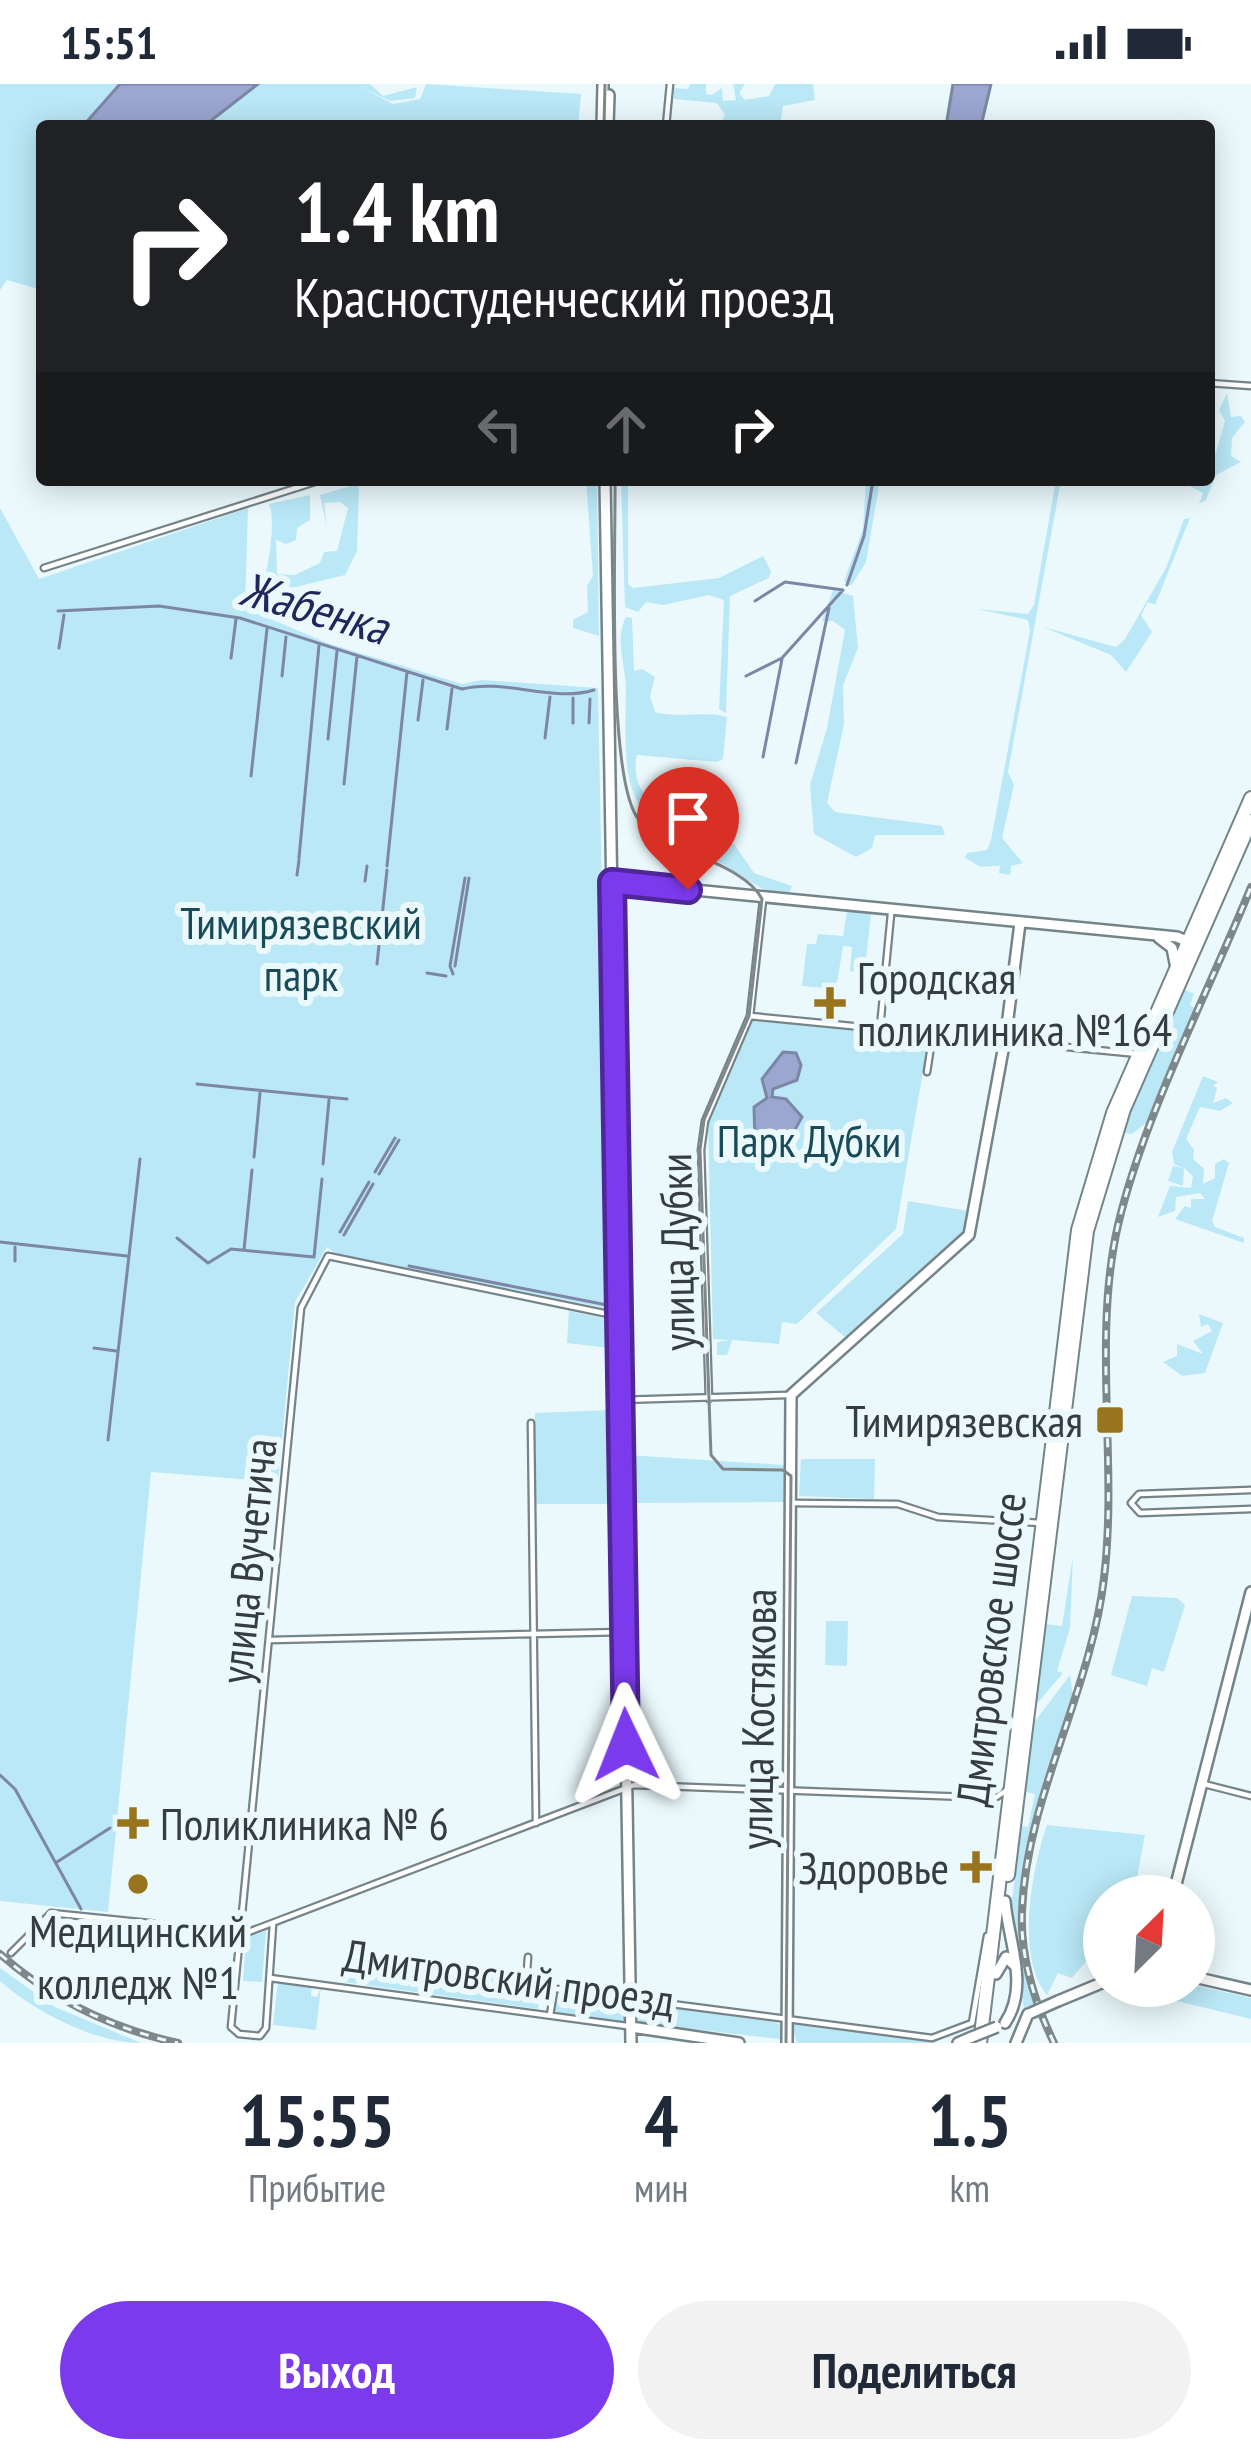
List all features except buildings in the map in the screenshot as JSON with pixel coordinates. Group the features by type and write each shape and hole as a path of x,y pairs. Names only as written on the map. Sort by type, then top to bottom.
{"main road":[{"path":"605,120 606,84"},
{"path":"605,486 632,2043"},
{"name":"Дмитровское шоссе","path":"989,2034 1007,1812 1087,1231 1115,1131 1251,798"},
{"name":"Дмитровское шоссе","path":"989,2034 1041,1523 1078,1230 1095,1163 1138,1054 1251,821"},
{"path":"612,882 1154,935 1191,944"},
{"path":"788,1392 966,1240 1005,1039 1020,923"},
{"path":"1154,935 1172,948 1176,968"},
{"name":"улица Костякова","path":"787,2043 792,1503 788,1392"},
{"path":"1178,1875 1251,1592"},
{"path":"989,2034 1015,1997 1017,1967 1000,1905"},
{"path":"996,1974 1006,1957 1017,1967"},
{"path":"1215,1982 1251,1990"},
{"path":"989,2034 1083,1991"},
{"path":"1015,1997 1029,2013"},
{"path":"1016,2043 1029,2013"},
{"name":"Дмитровский проезд","path":"631,2027 739,2043"},
{"path":"958,2043 1011,2031 1016,2043"}],"street":[{"path":"667,120 670,84"},
{"path":"1215,383 1251,386"},
{"path":"44,568 302,486"},
{"name":"улица Дубки","path":"709,1399 701,1150 707,1114 750,1016 764,899"},
{"path":"880,1028 891,914"},
{"path":"750,1016 1138,1054"},
{"path":"926,1072 933,1033"},
{"name":"улица Вучетича","path":"273,1924 265,2031 256,2037 234,2032 302,1308 328,1256 619,1316"},
{"path":"619,1400 788,1392"},
{"path":"531,1423 536,1823"},
{"path":"1251,1490 1138,1494 1130,1503 1140,1513 1251,1512"},
{"path":"792,1503 898,1504 938,1517 1041,1523"},
{"path":"269,1640 623,1632"},
{"path":"1200,1783 1251,1796"},
{"path":"11,1953 51,1913 241,1934 627,1787 995,1798 1012,1789"},
{"path":"995,1798 1007,1812"},
{"path":"528,1957 526,1985 920,2038 966,2028 975,2014 981,1957 1000,1905"},
{"name":"Дмитровский проезд","path":"270,1978 631,2027"},
{"path":"550,2014 554,1989"}],"green space":[{"path":"0,84 370,84 383,96 417,87 415,98 390,101 358,85 393,104 420,99 426,84 581,94 579,120 36,120 36,288 7,280 0,290"},
{"path":"690,84 706,84 706,94 712,95 722,88 723,101 736,100 733,84 745,84 739,93 745,100 769,96 775,84 813,84 815,100 783,106 781,120 722,120 725,115 717,103 674,99 673,88 688,89"},
{"path":"1227,393 1231,417 1241,416 1245,422 1232,438 1231,456 1241,462 1215,478 1215,456 1225,421 1219,410"},
{"path":"586,486 597,486 599,636 573,628 573,620 588,612 587,586 593,576"},
{"path":"621,486 628,486 628,584 633,588 719,578 763,556 771,571 769,578 730,596 726,713 719,709 724,600 709,595 663,605 646,602 638,612 625,607"},
{"path":"866,486 879,486 866,562 851,586 844,581 863,529"},
{"path":"1055,486 1060,486 1008,772 1014,785 1002,838 1023,863 1011,866 1010,875 999,873 1000,866 1007,865 981,867 965,858 967,853 987,850 991,840 1030,631 1028,620 977,609 1028,614 1034,605"},
{"path":"1190,486 1212,486 1199,504 1203,493"},
{"path":"359,487 357,551 345,575 271,593 262,585 271,544 269,504 310,495 310,520 297,528 296,540 286,544 276,540 277,574 295,575 320,563 324,552 337,551 348,508 340,502 324,503 327,528 320,495"},
{"name":"Тимирязевский парк","path":"0,508 39,579 248,508 245,608 327,643 462,684 481,680 598,688 610,1309 336,1254 327,1247 295,1302 278,1482 151,1472 108,1912 0,1901"},
{"path":"1190,518 1155,605 1148,602 1141,615 1152,632 1126,672 1111,655 1043,627 1116,647 1166,568 1184,519"},
{"path":"833,590 853,596 858,648 843,685 844,724 827,803 835,812 942,826 945,835 875,835 872,848 856,857 814,834 810,785 827,728 845,630 833,621 822,621"},
{"path":"626,617 632,618 634,671 642,669 655,677 650,696 655,712 727,717 723,759 637,755 640,787 659,810 712,848 734,844 754,873 792,886 788,896 762,888 689,847 647,815 636,798 626,755 621,644"},
{"path":"847,911 871,914 865,968 850,972 852,947 843,946 836,989 802,986 807,944 816,944 818,934 843,936"},
{"path":"1184,989 1194,994 1190,1005 1198,1009 1149,1121 1132,1134 1120,1132"},
{"name":"Парк Дубки","path":"752,1020 929,1036 896,1229 797,1324 782,1322 779,1344 732,1340 727,1355 717,1355 717,1342 730,1340 713,1339 708,1121"},
{"path":"1203,1076 1218,1082 1213,1086 1217,1088 1213,1103 1226,1098 1233,1103 1220,1111 1200,1107 1186,1139 1194,1150 1193,1159 1204,1169 1203,1184 1215,1178 1215,1164 1224,1159 1229,1163 1212,1221 1215,1227 1244,1238 1244,1243 1175,1219 1185,1206 1191,1208 1191,1199 1205,1199 1200,1193 1176,1197 1175,1211 1158,1217 1170,1186 1191,1188 1193,1176 1184,1168 1183,1186 1168,1181 1173,1166 1183,1168 1174,1164 1172,1152"},
{"name":"Парк Дубки","path":"908,1201 968,1211 965,1230 846,1338 816,1313 903,1234"},
{"path":"569,1311 610,1320 610,1348 567,1343"},
{"path":"1199,1314 1223,1323 1205,1373 1182,1376 1163,1362 1177,1356 1177,1344 1203,1354 1193,1341 1212,1331 1208,1324 1201,1327"},
{"path":"610,1410 612,1504 533,1504 535,1413"},
{"path":"627,1455 784,1465 784,1502 636,1503 628,1499"},
{"path":"801,1459 875,1459 874,1499 799,1496"},
{"path":"1073,1556 1070,1628 1057,1671 1063,1673 1035,1706 1045,1624 1062,1626"},
{"path":"1132,1596 1177,1598 1185,1605 1164,1672 1152,1668 1147,1686 1111,1675"},
{"path":"826,1621 848,1621 847,1666 825,1665"},
{"path":"1070,1675 1073,1696 1039,1810 1024,1888 1025,1966 1035,2005 1024,2008 1009,1923 1022,1826 1028,1827 1035,1794 1026,1792 1033,1724"},
{"path":"1047,1825 1145,1835 1138,1875 1083,1875 1083,1965 1072,1978 1058,1973 1047,1995 1037,1978 1029,1936 1036,1865"},
{"path":"266,1931 262,1982 243,1981 246,1938"},
{"path":"352,1952 523,1976 523,1989 543,1990 548,2000 539,2001 538,2009 343,1982 346,1959"},
{"path":"0,1968 55,2007 141,2043 83,2031 46,2013 0,1981"},
{"path":"278,1982 312,1986 311,1996 317,1997 321,1987 316,2030 273,2025"},
{"path":"1215,1990 1251,1998 1251,2019 1202,2007 1215,2007"},
{"path":"556,1993 625,2003 626,2023 554,2012"},
{"path":"639,2003 774,2022 780,2025 780,2039 638,2023"},
{"path":"798,2023 938,2043 797,2043 792,2026"}],"shaded area":[{"path":"120,84 258,84 212,120 88,120"},
{"path":"953,84 991,84 982,120 947,120"},
{"path":"783,1052 796,1053 801,1065 797,1080 773,1089 772,1097 786,1099 802,1117 793,1133 763,1148 755,1142 754,1107 767,1098 762,1079"}],"waterway":[{"path":"847,585 864,536 872,486"},
{"path":"746,676 782,658 843,590 785,582 755,601"},
{"name":"Жабенка","path":"58,611 159,606 240,618 462,689 495,686 562,694 594,690"},
{"path":"796,763 829,608"},
{"path":"59,648 64,615"},
{"path":"231,658 236,619"},
{"path":"251,776 267,629"},
{"path":"282,676 286,637"},
{"path":"299,858 319,645"},
{"path":"328,739 337,651"},
{"path":"344,784 357,656"},
{"path":"763,757 782,659"},
{"path":"387,866 407,672"},
{"path":"418,720 423,680"},
{"path":"447,729 452,689"},
{"path":"545,738 550,697"},
{"path":"573,698 573,723"},
{"path":"589,723 590,699"},
{"path":"297,875 299,860"},
{"path":"365,881 367,866"},
{"path":"377,964 387,870"},
{"path":"453,974 450,966 465,878"},
{"path":"455,966 469,878"},
{"path":"427,973 446,976"},
{"path":"197,1084 347,1099"},
{"path":"254,1157 260,1093"},
{"path":"323,1164 329,1100"},
{"path":"375,1172 395,1138"},
{"path":"379,1174 399,1140"},
{"path":"108,1440 140,1159"},
{"path":"244,1250 252,1170"},
{"path":"177,1238 208,1263 231,1249 314,1257 322,1179"},
{"path":"340,1232 369,1182"},
{"path":"344,1235 373,1184"},
{"path":"0,1242 127,1256"},
{"path":"15,1247 15,1261"},
{"path":"409,1266 607,1305"},
{"path":"94,1348 116,1351"},
{"path":"0,1775 15,1789 81,1909"},
{"path":"57,1862 110,1828"}],"tram line":[{"path":"604,120 605,84"},
{"path":"615,486 617,712 629,797 639,820 652,831 739,876 762,899 749,1016 704,1120 700,1150 711,1455 723,1469 783,1470 791,1476 786,2043"}],"railway":[{"path":"1054,2043 1030,1979 1022,1912 1035,1827 1086,1662 1104,1578 1107,1312 1118,1225 1178,1054 1251,887"},
{"path":"0,1954 83,2010 178,2043"}],"place":[{"name":"Городская поликлиника №164","path":"830,1003"},
{"name":"Тимирязевская","path":"1110,1420"},
{"name":"Поликлиника № 6","path":"133,1823"},
{"name":"Здоровье","path":"976,1867"},
{"name":"Медицинский колледж №1","path":"138,1884"}],"route":[{"path":"626,1745 612,882 688,890"}]}
